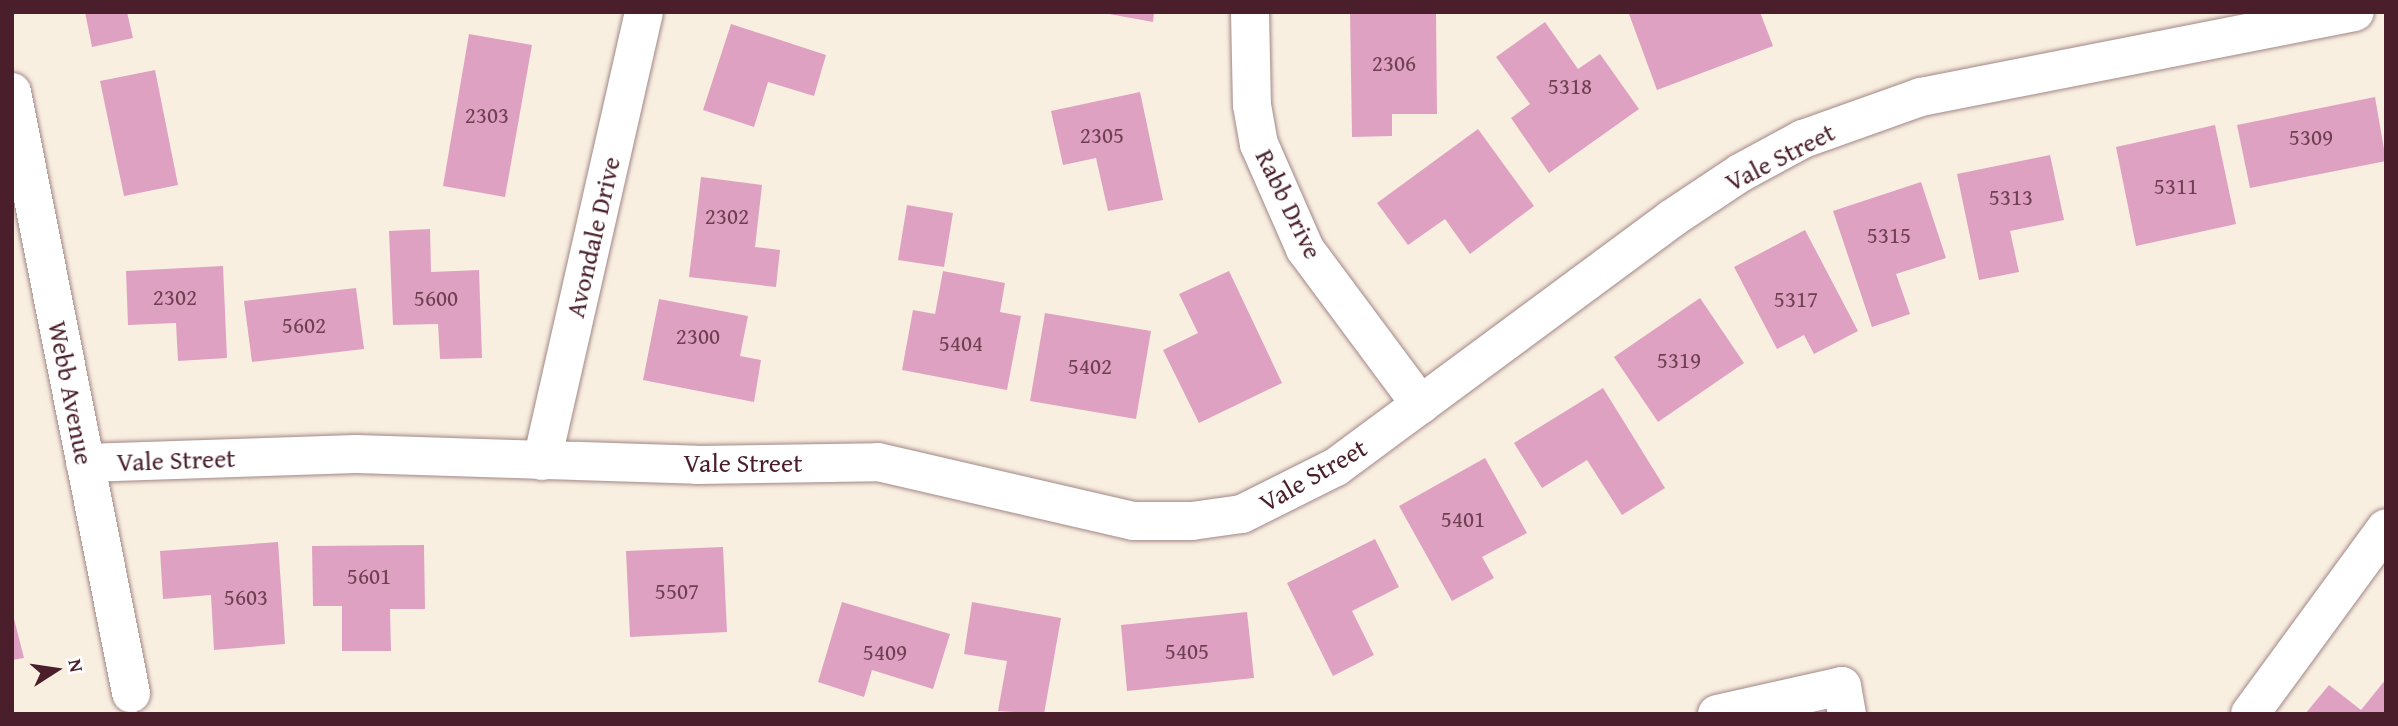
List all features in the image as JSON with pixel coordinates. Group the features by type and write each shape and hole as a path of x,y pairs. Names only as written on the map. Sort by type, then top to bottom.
{"street":[{"name":"Avondale Drive","path":"542,461 644,12"},
{"name":"Rabb Drive","path":"1250,12 1252,105 1259,144 1305,248 1421,405"},
{"name":"Vale Street","path":"85,463 356,454 542,461 878,462 1133,521 1192,521 1242,514 1276,501 1335,467 1671,219 1740,173 1803,139 1921,97 2355,12"},
{"name":"Webb Avenue","path":"12,92 131,693"},
{"path":"2250,714 2385,530"},
{"path":"1717,714 1842,686 1847,714"}],"building":[{"path":"85,12 127,12 133,38 92,47"},
{"path":"1098,12 1154,12 1153,22"},
{"path":"1350,12 1436,12 1437,114 1392,114 1392,136 1352,137"},
{"path":"1760,12 1773,46 1657,90 1629,14"},
{"path":"1545,22 1578,69 1600,54 1639,109 1549,173 1511,118 1530,104 1496,57"},
{"path":"731,24 826,55 814,96 768,82 754,127 703,110"},
{"path":"469,34 532,45 505,197 443,186"},
{"path":"155,70 178,185 124,196 100,81"},
{"path":"1140,92 1163,200 1108,211 1096,158 1063,165 1051,111"},
{"path":"2375,97 2386,161 2250,188 2237,125"},
{"path":"2215,125 2236,224 2136,246 2116,147"},
{"path":"1478,129 1534,206 1470,254 1445,219 1408,245 1377,203"},
{"path":"2050,155 2064,220 2010,231 2019,272 1979,280 1957,174"},
{"path":"701,177 762,185 755,247 780,250 776,287 689,277"},
{"path":"1921,182 1946,258 1896,274 1910,314 1872,327 1833,211"},
{"path":"907,205 953,213 944,267 898,260"},
{"path":"430,229 431,272 479,270 482,358 440,359 438,324 393,325 389,231"},
{"path":"1805,230 1858,331 1814,354 1804,335 1777,349 1734,267"},
{"path":"223,266 227,358 178,361 176,323 128,325 126,271"},
{"path":"943,271 1005,283 1000,312 1021,316 1007,390 902,370 913,310 935,314"},
{"path":"1229,271 1282,383 1199,423 1163,350 1198,333 1179,294"},
{"path":"356,288 364,349 252,362 244,301"},
{"path":"1700,298 1744,363 1658,422 1614,357"},
{"path":"659,299 748,316 740,356 761,360 754,402 643,380"},
{"path":"1045,313 1151,331 1136,419 1030,401"},
{"path":"1603,388 1665,488 1622,515 1587,460 1542,488 1514,443"},
{"path":"1485,458 1527,533 1482,557 1494,578 1452,601 1399,506"},
{"path":"1375,539 1399,587 1352,611 1374,655 1333,676 1287,583"},
{"path":"278,542 285,644 214,650 211,595 163,599 160,551"},
{"path":"424,545 425,609 390,609 391,651 342,651 342,606 313,606 312,546"},
{"path":"723,547 727,632 630,637 626,551"},
{"path":"842,602 950,634 933,689 872,670 864,697 818,682"},
{"path":"972,602 1061,618 1044,714 998,711 1007,661 964,654"},
{"path":"12,611 24,658 12,660"},
{"path":"1247,612 1254,678 1127,691 1121,625"},
{"path":"2386,679 2386,714 2305,714 2329,685 2361,710"}]}
